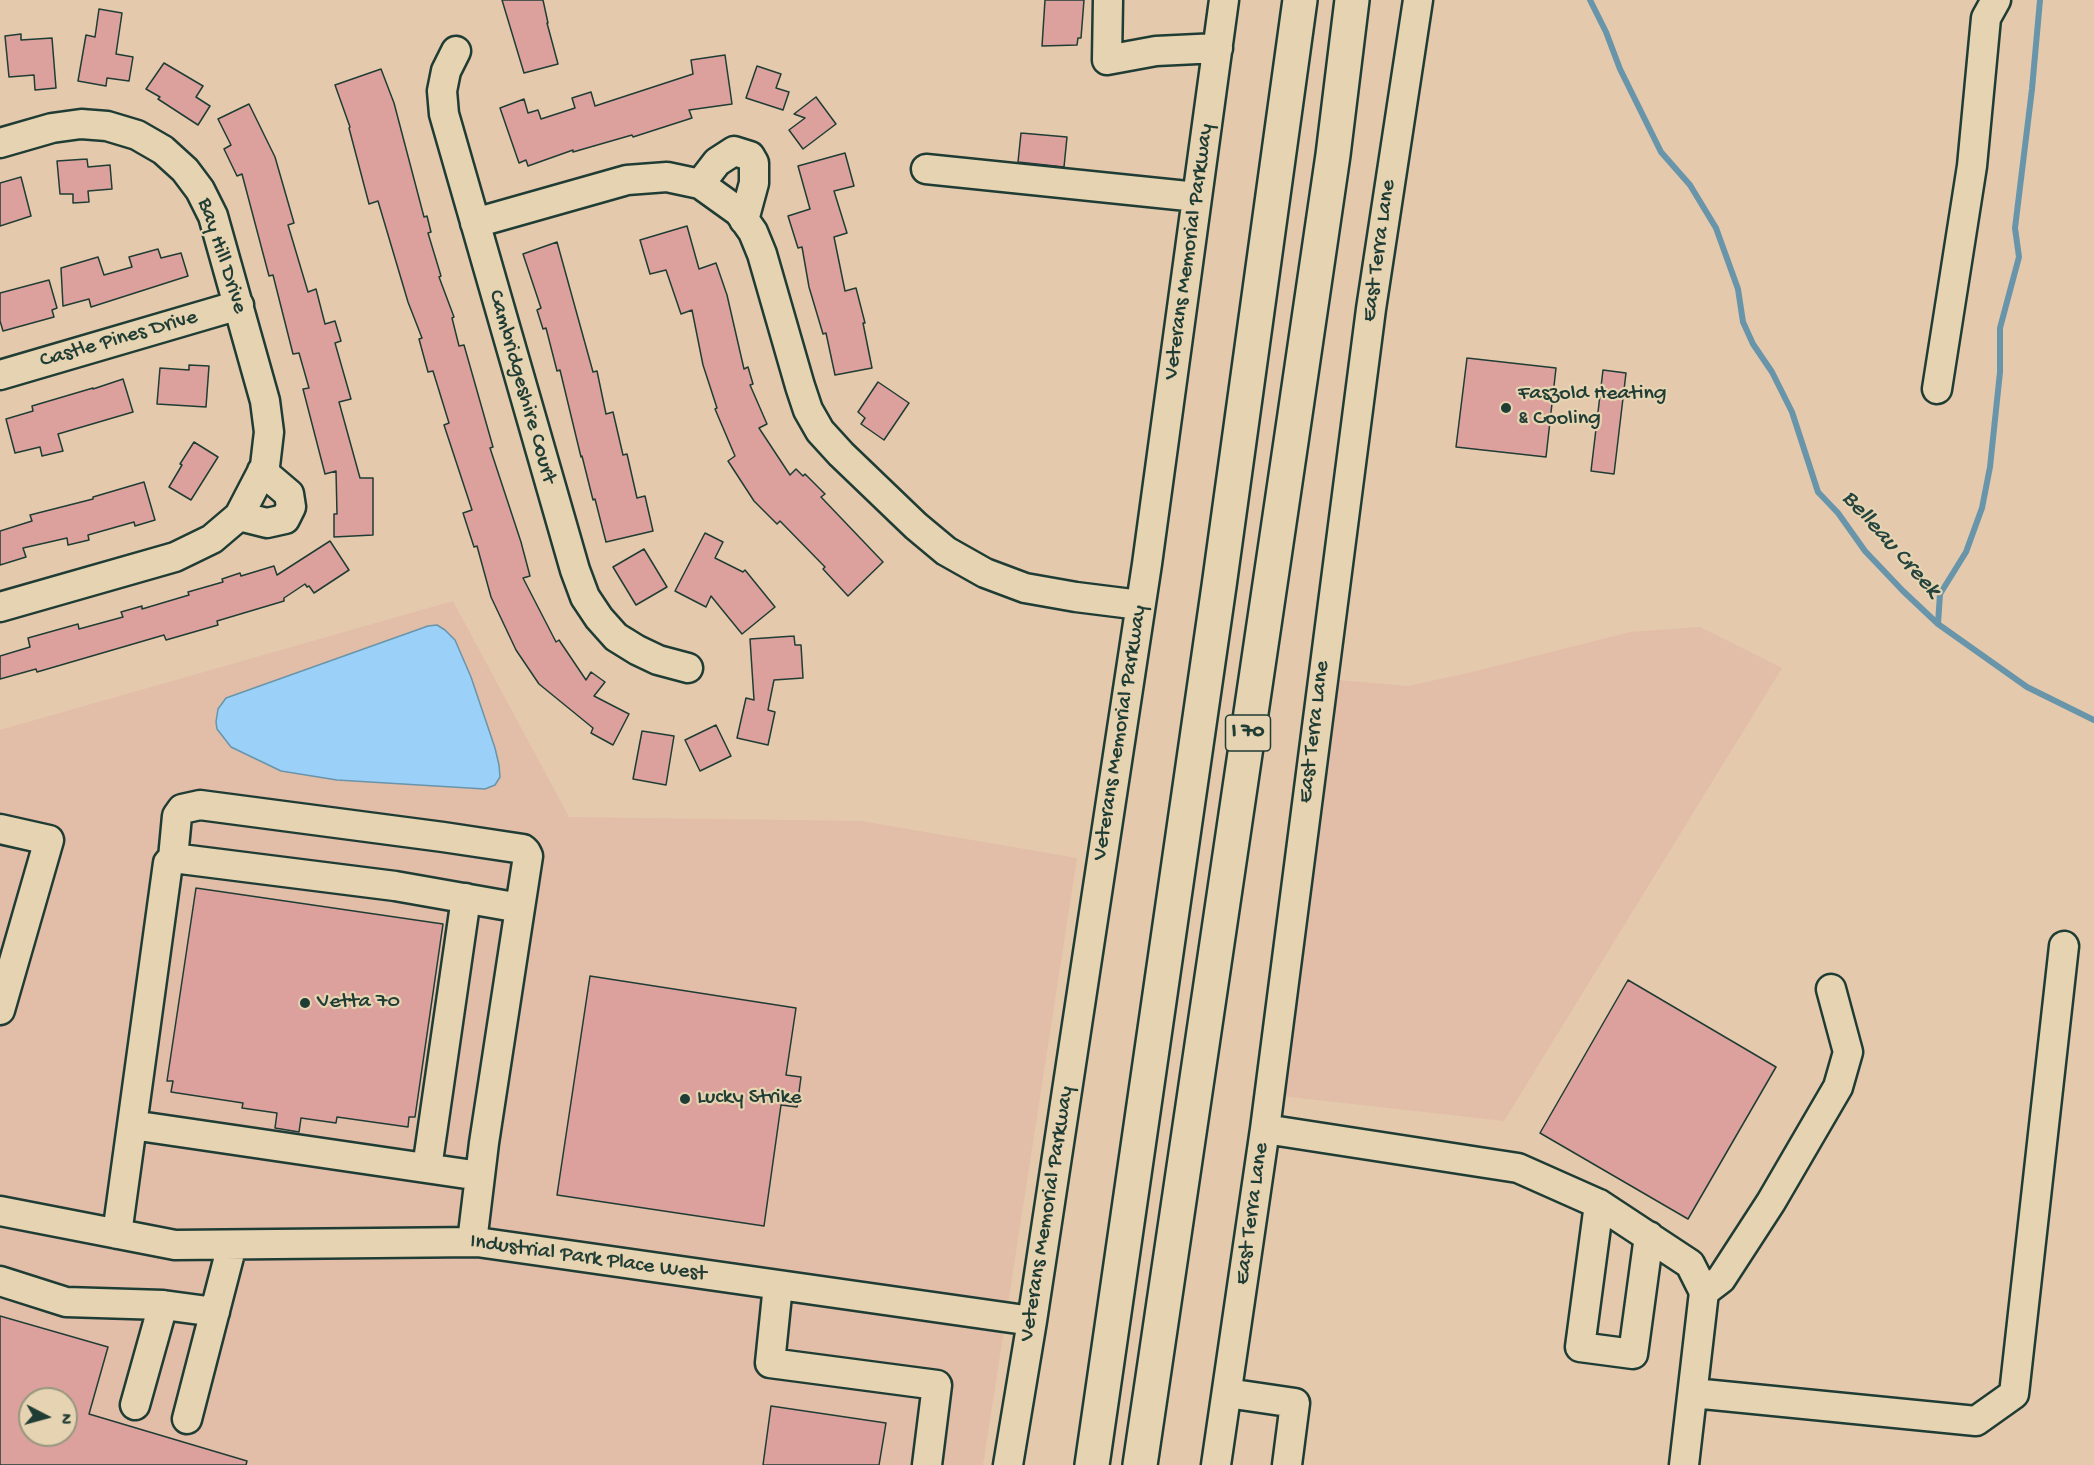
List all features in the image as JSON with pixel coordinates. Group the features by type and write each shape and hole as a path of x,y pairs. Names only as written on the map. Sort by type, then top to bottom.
{"highway":[{"name":"I 70","path":"1092,1465 1218,598 1300,0"},
{"name":"I 70","path":"1140,1465 1333,155 1352,0"}],"street":[{"path":"1108,0 1107,60 1156,51 1218,48"},
{"name":"Veterans Memorial Parkway","path":"1008,1465 1032,1322 1140,605 1224,0"},
{"name":"East Terra Lane","path":"1216,1465 1265,1129 1371,309 1418,0"},
{"path":"1937,388 1972,166 1986,18 1996,0"},
{"name":"Cambridgeshire Court","path":"456,51 446,71 442,91 444,114 562,528 585,597 616,637 658,660 688,668"},
{"name":"Bay Hill Drive","path":"0,143 52,128 81,124 107,126 137,135 163,150 185,170 205,199 213,216 265,401 269,432 265,466 239,516 212,539 175,556 0,607"},
{"path":"700,184 717,162 734,151 750,156 754,163 754,183 744,220"},
{"path":"926,170 1197,197"},
{"path":"475,223 627,180 667,177 700,184 739,212 753,232 762,254 808,410 820,430 841,454 916,526 946,551 985,573 1026,588 1140,605"},
{"name":"Castle Pines Drive","path":"0,375 239,305"},
{"path":"239,516 267,523 285,519 291,507 289,494 262,471"},
{"path":"117,1234 168,863 173,858 177,816 182,808 200,805 432,835 523,849 526,852 528,856 472,1242"},
{"path":"0,829 49,840 0,1010"},
{"path":"173,858 395,886 520,908"},
{"path":"427,1168 466,898"},
{"path":"1693,1393 1976,1421 2014,1394 2064,946"},
{"path":"1704,1292 1721,1279 1771,1202 1838,1087 1848,1052 1831,989"},
{"path":"132,1125 480,1176"},
{"path":"1265,1129 1518,1168 1599,1204 1690,1264 1704,1292 1684,1465"},
{"path":"1599,1204 1580,1347 1633,1354 1649,1236"},
{"name":"Industrial Park Place West","path":"0,1211 174,1245 472,1242 1032,1322"},
{"path":"187,1419 232,1245"},
{"path":"0,1281 66,1302 163,1305 215,1312"},
{"path":"778,1285 770,1363 937,1385 927,1465"},
{"path":"135,1405 163,1305"},
{"path":"1227,1393 1296,1403 1287,1465"}],"shaded area":[{"path":"453,601 569,817 861,821 1077,858 983,1465 0,1465 0,730"},
{"path":"1700,627 1782,668 1504,1121 1282,1096 1337,680 1408,686 1630,632"}],"water":[{"path":"437,625 455,640 471,677 499,765 500,777 495,785 485,789 337,780 281,771 231,747 217,729 218,709 226,698 428,626"}],"building":[{"path":"502,0 543,0 558,64 524,73"},
{"path":"1045,0 1084,0 1081,38 1078,38 1077,45 1042,46"},
{"path":"99,9 122,13 116,54 133,57 129,81 107,78 106,86 78,81 86,35 95,37"},
{"path":"21,34 21,40 52,38 56,88 35,90 34,75 9,77 5,36"},
{"path":"725,55 732,104 689,110 692,118 633,137 632,135 573,152 573,150 528,166 526,160 519,163 500,108 524,99 528,113 538,110 541,119 575,108 572,98 591,92 595,106 693,74 691,60"},
{"path":"164,63 203,86 196,97 210,106 198,125 146,89"},
{"path":"757,66 781,74 776,88 789,92 783,110 746,98"},
{"path":"381,69 394,103 424,217 427,216 431,232 428,233 441,276 439,277 454,317 452,318 459,346 464,345 493,447 490,448 521,542 530,576 523,578 556,642 559,640 586,680 591,672 605,682 594,696 629,714 613,745 591,733 593,728 539,684 516,650 491,597 477,546 474,547 463,513 472,510 444,425 449,423 433,371 428,372 419,339 422,338 408,302 378,201 369,204 350,127 335,85"},
{"path":"816,97 836,124 803,149 789,130 805,118 794,114"},
{"path":"249,104 275,157 294,223 288,225 308,292 316,289 325,324 335,321 341,341 335,343 351,399 339,402 360,478 373,478 373,535 334,537 334,514 337,514 336,471 325,474 303,389 309,388 299,353 293,354 273,275 269,276 242,174 237,176 224,149 231,145 218,119"},
{"path":"1021,133 1067,137 1064,167 1018,162"},
{"path":"845,153 854,186 834,191 847,233 834,237 845,291 856,288 865,323 863,323 872,368 835,375 826,333 823,334 809,287 802,247 798,248 788,216 810,209 798,166"},
{"path":"87,159 88,167 110,165 112,189 88,191 89,202 73,203 73,194 60,194 57,161"},
{"path":"21,177 31,216 0,226 0,183"},
{"path":"687,226 699,269 716,263 727,295 744,369 748,367 753,384 750,385 767,424 759,428 790,475 796,469 803,476 805,474 825,494 821,497 883,562 848,596 823,569 825,567 780,521 777,524 754,501 728,461 735,456 715,409 717,408 703,365 692,310 681,314 666,270 650,274 640,240"},
{"path":"557,242 593,372 597,371 606,414 613,412 623,455 627,454 637,498 645,496 653,531 606,542 581,457 560,370 557,371 546,328 543,329 537,310 541,308 523,254"},
{"path":"158,249 161,258 181,253 188,276 91,307 89,299 63,306 61,268 98,257 104,275 132,267 129,257"},
{"path":"49,280 57,308 52,310 54,317 3,331 0,321 0,293"},
{"name":"Faszold Heating & Cooling","path":"1467,358 1556,368 1546,457 1456,447"},
{"path":"189,365 209,366 206,407 157,404 160,368 189,370"},
{"path":"1603,370 1626,373 1614,474 1591,471"},
{"path":"123,379 133,412 58,434 63,451 42,456 40,447 15,453 6,419 33,411 32,406"},
{"path":"878,382 909,403 884,440 861,424 865,418 858,412"},
{"path":"194,442 218,457 191,500 169,487"},
{"path":"144,482 155,520 135,526 134,522 88,535 89,540 68,545 67,538 23,548 26,557 0,565 0,531 32,521 30,515 93,499 93,497"},
{"path":"705,533 723,542 715,558 743,572 745,570 775,607 742,634 711,596 706,607 675,591"},
{"path":"330,541 349,570 314,593 305,584 284,598 284,601 217,621 218,625 166,640 164,635 37,672 36,669 0,679 0,656 30,647 28,638 78,624 79,629 123,617 121,612 142,606 142,609 189,595 188,592 223,582 222,579 240,573 241,576 274,566 277,575"},
{"path":"644,549 667,587 636,605 613,567"},
{"path":"794,636 795,645 801,645 803,678 774,680 768,710 775,712 768,745 737,738 746,698 754,700 750,639"},
{"path":"716,725 731,756 700,771 685,740"},
{"path":"642,731 674,736 666,785 633,779"},
{"name":"Vetta 70","path":"196,888 443,924 415,1117 409,1117 408,1127 337,1117 336,1123 301,1118 299,1132 275,1128 277,1113 242,1108 243,1103 171,1092 173,1081 167,1081"},
{"name":"Lucky Strike","path":"590,976 796,1008 786,1075 801,1077 797,1107 781,1105 764,1226 557,1195"},
{"path":"1628,980 1776,1067 1688,1219 1540,1133"},
{"path":"0,1316 108,1347 89,1414 247,1461 246,1465 0,1465"},
{"path":"771,1406 886,1423 879,1465 763,1465"}],"waterway":[{"name":"Belleau Creek","path":"1590,0 1606,32 1620,69 1661,152 1690,185 1716,228 1738,289 1743,322 1792,412 1818,492 1838,513 1865,551 1938,624 2027,687 2094,720"},
{"path":"1938,624 1940,594 1966,552 1982,508 1990,467 2000,372 2000,328 2019,257 2015,228 2040,0"}],"place":[{"name":"Faszold Heating & Cooling","path":"1506,408"},
{"name":"Vetta 70","path":"305,1003"},
{"name":"Lucky Strike","path":"685,1099"}]}
